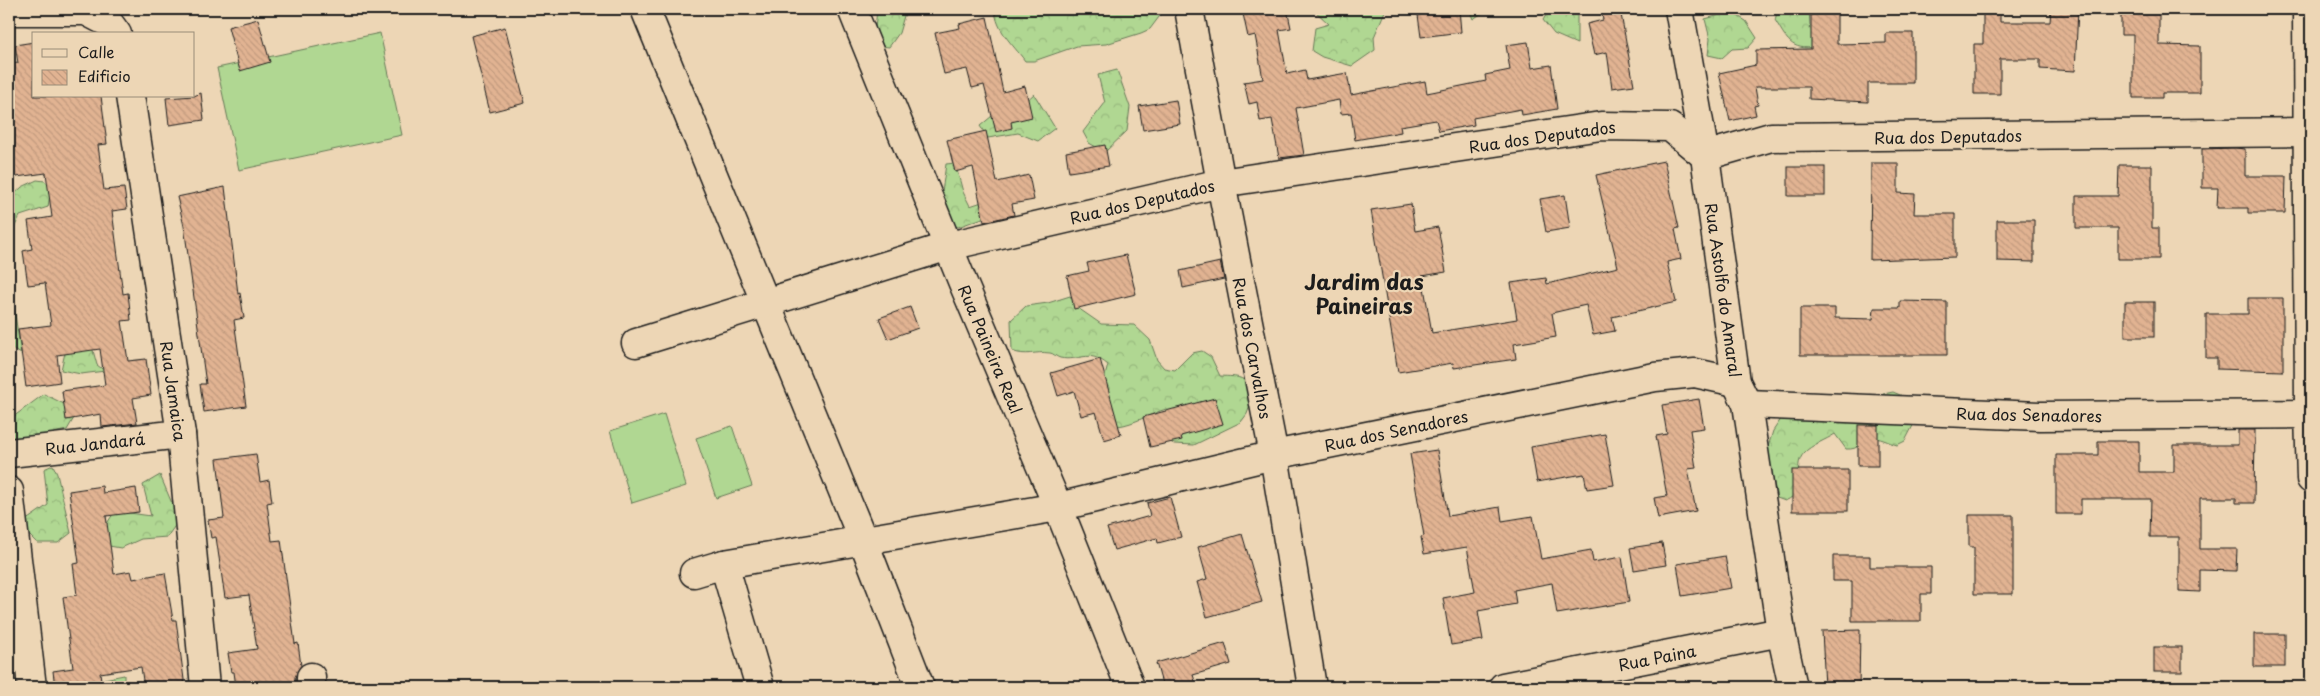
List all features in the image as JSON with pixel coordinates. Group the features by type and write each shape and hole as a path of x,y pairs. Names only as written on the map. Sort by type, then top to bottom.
{"street":[{"path":"645,9 863,540 920,687"},
{"name":"Rua dos Carvalhos","path":"1190,9 1220,183 1274,455 1312,687"},
{"name":"Rua Astolfo do Amaral","path":"1679,9 1706,156 1741,393 1781,632 1793,687"},
{"path":"2306,9 2309,132 2311,479"},
{"path":"9,11 86,11 109,22 116,32"},
{"name":"Rua Paineira Real","path":"860,17 948,246 1058,506 1130,687"},
{"name":"Rua Jamaica","path":"130,98 181,434 205,687"},
{"name":"Rua dos Deputados","path":"636,343 765,301 948,246 1220,183 1601,126 1670,127 1706,156 1771,137 2309,132"},
{"name":"Rua dos Senadores","path":"694,573 724,564 1058,506 1274,455 1655,377 1695,373 1741,393 2040,416 2310,414"},
{"name":"Rua Jandará","path":"9,453 181,434"},
{"path":"9,491 32,687"},
{"path":"724,564 760,687"},
{"name":"Rua Paina","path":"1503,687 1781,632"}],"green space":[{"path":"877,9 906,9 899,33 889,47 881,46 875,29"},
{"path":"995,9 1165,9 1150,29 1141,33 1106,44 1077,46 1034,61 1025,61 1002,31 998,24"},
{"path":"1313,9 1384,9 1385,11 1374,37 1375,50 1352,66 1322,57 1312,51 1315,28 1329,24"},
{"path":"1469,9 1511,9 1487,10 1473,19"},
{"path":"1550,9 1572,9 1577,14 1577,44 1554,34 1543,20"},
{"path":"1778,9 1809,9 1810,26 1823,36 1816,47 1800,47 1786,38 1775,20"},
{"path":"1731,12 1746,21 1757,38 1748,48 1732,49 1722,58 1708,55 1710,39 1705,19"},
{"path":"380,33 402,135 239,170 217,68"},
{"path":"1117,70 1130,107 1127,131 1105,152 1089,143 1083,132 1105,103 1098,75"},
{"path":"1034,94 1055,128 1038,141 1018,133 988,138 980,126 992,116 1010,115"},
{"path":"955,163 963,192 970,206 982,202 988,216 958,227 938,220 946,164"},
{"path":"37,180 45,181 51,188 48,207 20,216 14,228 9,230 9,199 22,187"},
{"path":"9,288 11,288 21,354 9,347"},
{"path":"1070,296 1078,308 1101,324 1134,325 1150,340 1157,360 1164,368 1175,370 1192,353 1202,351 1211,357 1220,376 1241,378 1248,383 1254,394 1247,414 1241,422 1194,445 1174,444 1165,439 1161,429 1166,409 1118,426 1089,391 1105,376 1108,365 1101,360 1089,356 1067,359 1050,353 1022,354 1012,351 1011,320 1026,306 1048,303"},
{"path":"69,335 89,336 97,365 105,371 81,374 61,370"},
{"path":"1893,392 1910,399 1918,416 1905,441 1897,445 1873,438 1866,440 1857,447 1846,449 1835,434 1804,453 1799,465 1799,485 1793,496 1785,501 1777,498 1767,450 1773,431 1789,407 1865,401"},
{"path":"44,394 78,411 67,430 23,441 11,440 9,420"},
{"path":"664,414 686,486 632,503 610,431"},
{"path":"732,426 752,486 716,498 696,438"},
{"path":"53,465 57,474 71,533 58,543 37,543 24,530 25,521 48,505 44,469"},
{"path":"160,475 179,520 167,537 141,539 121,548 109,546 104,528 115,511 151,516 143,485"},
{"path":"124,675 124,679 117,687 101,687 104,679"}],"building":[{"path":"1242,9 1287,9 1291,28 1279,30 1287,74 1305,70 1307,80 1347,73 1351,95 1425,81 1427,93 1486,81 1485,75 1510,70 1506,45 1528,42 1532,68 1551,65 1557,109 1522,115 1521,109 1473,118 1474,125 1439,131 1436,120 1400,126 1401,132 1355,140 1351,113 1341,114 1339,100 1296,108 1304,155 1279,158 1272,119 1260,121 1257,102 1249,104 1244,82 1263,79 1255,35 1248,37"},
{"path":"1459,9 1461,32 1421,37 1418,15"},
{"path":"1601,9 1620,9 1634,85 1612,88 1607,52 1594,55 1587,24 1603,20"},
{"path":"1811,9 1837,9 1837,44 1886,43 1886,33 1913,33 1913,83 1868,83 1868,102 1809,99 1809,87 1755,87 1758,105 1754,106 1756,115 1730,121 1719,73 1756,65 1756,50 1811,49"},
{"path":"1983,9 2000,9 2000,22 2050,22 2051,9 2078,9 2075,71 2040,69 2040,59 2000,59 2000,94 1974,94 1974,44 1983,44"},
{"path":"2121,10 2159,10 2159,45 2200,46 2200,93 2162,93 2162,98 2133,98 2133,35 2121,35"},
{"path":"987,17 1003,92 1025,86 1032,117 1011,122 1012,128 996,132 984,85 972,88 967,69 944,74 935,33 960,28 959,24"},
{"path":"258,19 270,62 240,71 228,27"},
{"path":"505,27 525,103 490,112 471,36"},
{"path":"32,42 32,98 101,98 107,144 98,145 104,190 124,188 127,209 112,211 123,294 128,293 131,320 122,321 128,361 146,359 151,395 133,398 137,423 102,427 101,414 66,420 62,391 105,385 100,349 57,355 60,382 26,387 18,329 51,325 45,283 28,285 23,251 32,249 28,221 52,217 46,173 9,178 9,64 18,63 15,45"},
{"path":"201,93 204,120 169,125 166,98 195,98 195,96"},
{"path":"1176,100 1180,124 1143,130 1139,106"},
{"path":"986,131 997,182 1029,175 1034,200 1012,204 1014,215 984,222 973,167 955,172 947,140"},
{"path":"1105,145 1109,166 1069,172 1066,152"},
{"path":"2202,149 2245,149 2245,176 2286,176 2285,213 2248,213 2248,208 2217,208 2218,188 2202,188"},
{"path":"1664,161 1679,228 1675,229 1681,259 1667,262 1676,302 1612,317 1615,331 1593,335 1586,305 1552,313 1556,337 1514,344 1516,359 1454,368 1453,363 1398,372 1371,210 1411,204 1415,231 1438,227 1446,272 1422,276 1432,333 1517,319 1511,283 1546,278 1547,284 1618,267 1596,175"},
{"path":"1871,163 1898,163 1898,193 1915,194 1914,214 1955,214 1955,257 1870,260"},
{"path":"2119,165 2152,165 2152,228 2159,228 2159,259 2118,259 2118,228 2076,228 2076,196 2118,196"},
{"path":"1788,167 1825,167 1825,196 1788,196"},
{"path":"225,187 238,294 240,293 244,318 234,320 246,406 204,412 200,384 206,384 184,226 177,197"},
{"path":"1565,195 1570,228 1546,232 1540,199"},
{"path":"1997,220 2034,220 2034,262 1997,261"},
{"path":"1126,255 1136,294 1074,309 1067,276 1089,271 1087,263"},
{"path":"1220,262 1224,279 1183,288 1180,271"},
{"path":"2248,298 2283,298 2283,371 2217,369 2217,358 2206,358 2206,314 2248,314"},
{"path":"1900,301 1947,302 1947,355 1800,355 1800,308 1835,308 1835,318 1873,319 1874,308 1900,308"},
{"path":"2125,302 2154,302 2154,337 2125,337"},
{"path":"910,307 918,328 888,339 879,318"},
{"path":"1100,359 1121,435 1104,440 1096,412 1081,416 1074,391 1058,396 1051,373"},
{"path":"1215,398 1223,424 1181,436 1182,440 1150,447 1143,417"},
{"path":"1699,399 1704,428 1690,430 1696,468 1688,469 1696,511 1658,518 1654,498 1667,496 1656,436 1667,434 1662,405"},
{"path":"1858,425 1878,425 1878,466 1858,466"},
{"path":"2238,430 2255,430 2254,503 2236,503 2236,498 2200,498 2200,549 2237,549 2236,571 2200,570 2200,592 2179,591 2179,537 2150,537 2151,499 2081,499 2081,514 2056,514 2056,455 2098,455 2098,441 2139,441 2139,472 2174,472 2174,445 2238,445"},
{"path":"1605,434 1614,485 1587,489 1584,474 1537,482 1531,447"},
{"path":"1437,450 1448,516 1500,507 1502,521 1533,516 1541,559 1591,550 1593,562 1622,557 1629,602 1557,614 1552,583 1514,590 1516,604 1478,611 1483,640 1451,645 1443,598 1475,592 1467,547 1424,554 1421,537 1424,536 1410,454"},
{"path":"256,454 260,482 269,480 272,502 267,503 272,541 281,540 295,644 298,643 301,666 295,677 295,687 236,687 234,672 231,672 228,653 257,649 249,595 225,598 216,537 211,538 208,520 224,518 217,459"},
{"path":"1792,470 1848,470 1848,511 1792,511"},
{"path":"102,486 103,493 136,488 139,512 106,516 114,574 131,571 133,579 165,573 173,620 176,620 185,687 144,687 141,667 100,673 102,687 55,687 53,671 73,668 63,597 77,595 73,564 79,563 69,491"},
{"path":"1170,497 1181,537 1158,543 1157,538 1114,550 1107,528 1150,516 1147,503"},
{"path":"1969,515 2013,515 2013,594 1974,594 1974,547 1969,547"},
{"path":"1242,534 1262,602 1207,617 1197,582 1207,579 1198,547"},
{"path":"1662,543 1666,565 1634,570 1630,548"},
{"path":"1725,556 1731,588 1682,596 1677,564"},
{"path":"1833,556 1870,556 1870,567 1931,567 1931,594 1921,594 1921,621 1852,621 1852,581 1833,581"},
{"path":"1860,630 1859,687 1825,687 1822,631"},
{"path":"2254,634 2285,634 2285,667 2254,667"},
{"path":"1225,643 1231,664 1193,675 1197,687 1163,687 1156,663"},
{"path":"2154,647 2182,647 2182,672 2154,672"}],"district":[{"name":"Jardim das Paineiras","path":"1364,293"}]}
